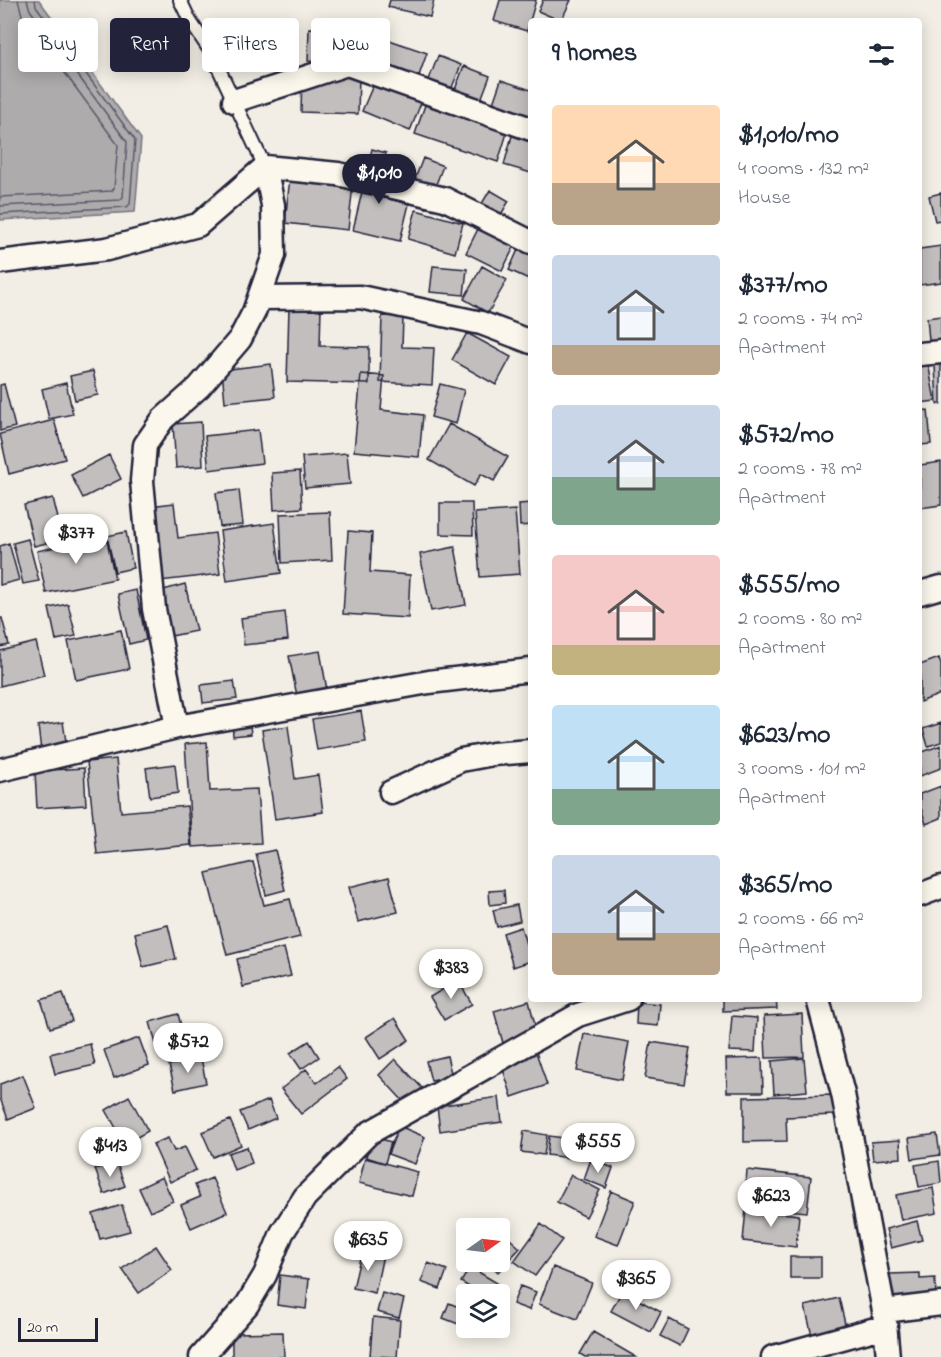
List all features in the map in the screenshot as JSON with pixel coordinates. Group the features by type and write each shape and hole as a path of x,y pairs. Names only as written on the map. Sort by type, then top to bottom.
{"street":[{"path":"234,101 347,64 528,128"},
{"path":"177,727 154,609 142,481 145,445 163,419 199,387 240,339 259,298 274,255 273,205 265,167"},
{"path":"0,262 107,249 198,225 265,167 338,174 445,199 528,240"},
{"path":"259,298 360,297 481,323 528,341"},
{"path":"922,354 941,352"},
{"path":"922,592 941,586"},
{"path":"0,770 177,727 429,682 528,670"},
{"path":"391,792 461,760 528,751"},
{"path":"922,894 941,887"},
{"path":"201,1357 247,1305 266,1275 282,1233 306,1197 369,1134 578,1015 619,1002"},
{"path":"819,1002 843,1094 885,1318 888,1357"},
{"path":"773,1357 885,1318 941,1304"}],"lane":[{"path":"180,0 190,21 211,52 265,167"}],"water":[{"path":"0,0 39,0 52,18 18,18 18,72 92,72 141,139 135,212 0,220"}],"building":[{"path":"390,0 434,0 430,17 388,7"},
{"path":"500,0 536,0 531,18 528,18 527,31 494,21"},
{"path":"543,0 571,0 562,18 554,18 538,11"},
{"path":"309,28 311,28 311,61 308,61"},
{"path":"390,40 427,53 414,90 365,72 390,72"},
{"path":"438,56 461,65 444,107 422,98"},
{"path":"464,66 490,76 477,110 451,100"},
{"path":"302,73 359,75 358,114 301,112"},
{"path":"501,80 528,89 528,119 487,121"},
{"path":"374,83 421,103 410,131 362,111"},
{"path":"425,105 507,133 498,162 415,134"},
{"path":"513,132 528,136 528,172 504,165"},
{"path":"372,149 386,153 376,196 409,204 400,241 353,230"},
{"path":"423,158 443,166 427,208 407,200"},
{"path":"290,177 353,185 348,230 285,223"},
{"path":"490,190 509,201 493,228 474,217"},
{"path":"941,193 941,220 935,221 929,196"},
{"path":"416,210 463,223 455,253 408,239"},
{"path":"478,229 514,247 502,271 466,253"},
{"path":"521,243 528,246 528,279 509,270"},
{"path":"941,246 941,282 922,285 922,249"},
{"path":"433,266 467,269 464,295 430,292"},
{"path":"482,266 507,280 488,313 464,299"},
{"path":"289,306 321,307 320,346 369,347 369,384 287,382"},
{"path":"382,316 403,317 402,347 434,348 432,385 380,382"},
{"path":"941,316 941,362 931,363 927,318"},
{"path":"467,333 511,357 496,385 452,360"},
{"path":"924,341 935,401 922,403 922,342"},
{"path":"271,364 275,397 225,402 222,370"},
{"path":"935,365 941,365 941,404 937,404"},
{"path":"93,371 98,395 75,400 70,376"},
{"path":"361,374 384,376 381,410 423,415 419,457 354,451"},
{"path":"66,383 73,414 49,419 42,389"},
{"path":"4,384 15,427 0,431 0,385"},
{"path":"440,384 464,390 456,424 431,417"},
{"path":"928,410 931,444 922,445 922,411"},
{"path":"54,420 65,459 9,474 0,434"},
{"path":"201,422 203,466 176,468 173,424"},
{"path":"449,424 508,457 494,481 481,474 474,486 429,460"},
{"path":"258,430 262,463 209,470 205,436"},
{"path":"347,453 350,484 305,488 302,457"},
{"path":"109,455 121,479 83,498 71,475"},
{"path":"941,462 941,505 922,508 922,465"},
{"path":"300,471 302,508 274,510 272,473"},
{"path":"239,490 243,525 220,527 216,493"},
{"path":"53,498 63,539 34,546 24,505"},
{"path":"174,503 178,538 215,533 220,574 160,581 150,506"},
{"path":"440,503 472,503 473,535 440,534"},
{"path":"528,503 528,525 520,526 519,504"},
{"path":"515,510 520,574 480,577 475,513"},
{"path":"330,512 332,560 282,563 280,514"},
{"path":"274,523 281,573 227,581 220,531"},
{"path":"348,531 372,533 370,572 410,575 408,618 343,614"},
{"path":"126,532 133,568 115,572 107,536"},
{"path":"106,536 115,579 46,593 37,551"},
{"path":"28,539 39,581 23,584 13,543"},
{"path":"9,543 19,580 0,585 0,546"},
{"path":"455,547 466,605 431,611 420,554"},
{"path":"185,584 196,631 171,636 160,591"},
{"path":"136,590 146,640 129,644 118,594"},
{"path":"68,604 76,636 56,640 49,608"},
{"path":"285,612 288,640 244,645 241,618"},
{"path":"0,618 2,618 9,645 0,647"},
{"path":"121,630 129,669 76,680 68,641"},
{"path":"36,642 44,675 0,686 0,651"},
{"path":"320,651 327,690 297,696 289,656"},
{"path":"939,658 941,664 941,694 922,701 922,664"},
{"path":"234,681 237,699 203,703 201,685"},
{"path":"361,711 366,742 317,750 312,719"},
{"path":"249,718 251,734 233,736 232,720"},
{"path":"63,722 67,748 41,751 38,726"},
{"path":"941,723 941,742 928,746 923,729"},
{"path":"288,726 295,779 318,775 323,812 275,819 262,730"},
{"path":"207,742 210,791 257,789 261,843 192,847 185,744"},
{"path":"941,745 941,768 922,775 922,752"},
{"path":"116,759 121,812 187,806 191,845 97,854 87,762"},
{"path":"175,764 178,793 150,797 146,768"},
{"path":"84,768 86,805 37,808 35,771"},
{"path":"941,786 941,818 926,824 922,811 922,793"},
{"path":"275,850 285,890 266,895 256,854"},
{"path":"253,862 264,905 290,899 300,937 227,955 206,873"},
{"path":"389,877 398,912 358,922 349,887"},
{"path":"504,890 505,903 490,905 489,891"},
{"path":"517,905 520,921 497,927 493,910"},
{"path":"168,925 176,959 143,967 135,933"},
{"path":"521,927 528,951 528,962 513,967 503,933"},
{"path":"284,948 291,976 243,987 237,959"},
{"path":"458,980 472,1004 444,1020 430,997"},
{"path":"63,993 72,1021 50,1028 41,1000"},
{"path":"528,1001 537,1033 503,1043 494,1011"},
{"path":"637,1002 660,1004 658,1026 636,1024"},
{"path":"723,1002 776,1002 777,1009 723,1011"},
{"path":"178,1014 184,1037 156,1044 150,1022"},
{"path":"802,1014 804,1057 766,1058 764,1016"},
{"path":"732,1016 757,1018 755,1052 729,1051"},
{"path":"395,1018 409,1040 380,1059 366,1037"},
{"path":"584,1034 629,1042 622,1080 577,1071"},
{"path":"139,1038 149,1065 114,1078 104,1050"},
{"path":"309,1041 319,1057 301,1069 290,1053"},
{"path":"651,1042 690,1048 684,1084 645,1078"},
{"path":"90,1044 95,1065 55,1074 50,1054"},
{"path":"536,1052 547,1085 512,1097 501,1063"},
{"path":"447,1056 452,1077 431,1081 426,1061"},
{"path":"201,1058 206,1083 175,1090 169,1065"},
{"path":"762,1058 763,1092 727,1092 726,1059"},
{"path":"804,1058 807,1091 774,1094 772,1061"},
{"path":"395,1059 422,1088 405,1103 379,1075"},
{"path":"338,1067 347,1079 301,1114 281,1089 306,1069 317,1083"},
{"path":"23,1075 36,1108 8,1119 0,1098 0,1084"},
{"path":"834,1095 835,1115 786,1117 787,1141 744,1142 744,1097"},
{"path":"129,1096 148,1131 125,1144 106,1110"},
{"path":"499,1097 502,1122 440,1131 437,1106"},
{"path":"269,1100 276,1118 248,1130 240,1112"},
{"path":"230,1120 241,1145 213,1157 202,1132"},
{"path":"399,1126 425,1137 415,1164 388,1154"},
{"path":"524,1131 547,1135 544,1155 521,1152"},
{"path":"937,1134 940,1155 912,1159 909,1138"},
{"path":"605,1135 606,1154 577,1157 575,1138"},
{"path":"371,1136 391,1142 385,1163 366,1157"},
{"path":"549,1136 571,1139 569,1158 547,1155"},
{"path":"168,1138 174,1151 185,1147 196,1170 170,1182 153,1144"},
{"path":"900,1140 901,1158 873,1160 871,1142"},
{"path":"247,1147 252,1163 234,1170 228,1153"},
{"path":"365,1158 418,1172 412,1196 359,1183"},
{"path":"591,1159 613,1168 606,1188 584,1179"},
{"path":"116,1161 125,1186 104,1194 95,1169"},
{"path":"939,1161 941,1183 919,1187 915,1165"},
{"path":"747,1170 811,1177 807,1212 744,1206"},
{"path":"571,1175 600,1190 586,1217 557,1202"},
{"path":"162,1177 173,1201 150,1212 139,1188"},
{"path":"212,1178 227,1212 191,1228 181,1205 200,1197 195,1185"},
{"path":"933,1188 937,1213 901,1220 896,1195"},
{"path":"611,1191 635,1201 618,1245 594,1236"},
{"path":"122,1205 130,1231 100,1239 93,1214"},
{"path":"746,1209 799,1215 796,1247 743,1241"},
{"path":"917,1221 922,1240 891,1248 886,1229"},
{"path":"541,1224 562,1240 535,1276 514,1261"},
{"path":"510,1239 520,1248 510,1259"},
{"path":"156,1246 172,1270 139,1293 122,1269"},
{"path":"362,1250 383,1255 375,1293 353,1288"},
{"path":"790,1257 821,1257 821,1278 790,1278"},
{"path":"428,1263 447,1270 440,1289 421,1282"},
{"path":"553,1267 592,1283 577,1319 539,1304"},
{"path":"467,1272 478,1272 497,1283 464,1284 461,1282"},
{"path":"920,1273 920,1279 935,1278 936,1296 892,1307 890,1274"},
{"path":"280,1275 309,1279 306,1309 277,1305"},
{"path":"520,1286 536,1292 529,1310 513,1304"},
{"path":"622,1291 661,1312 651,1332 611,1311"},
{"path":"382,1293 404,1299 399,1318 377,1312"},
{"path":"839,1298 846,1328 812,1336 805,1306"},
{"path":"449,1303 456,1306 456,1323 443,1318"},
{"path":"373,1317 400,1320 397,1357 370,1356"},
{"path":"669,1319 688,1329 680,1346 660,1336"},
{"path":"283,1332 284,1357 232,1357 232,1333"},
{"path":"593,1332 636,1357 585,1357 580,1354"}]}
